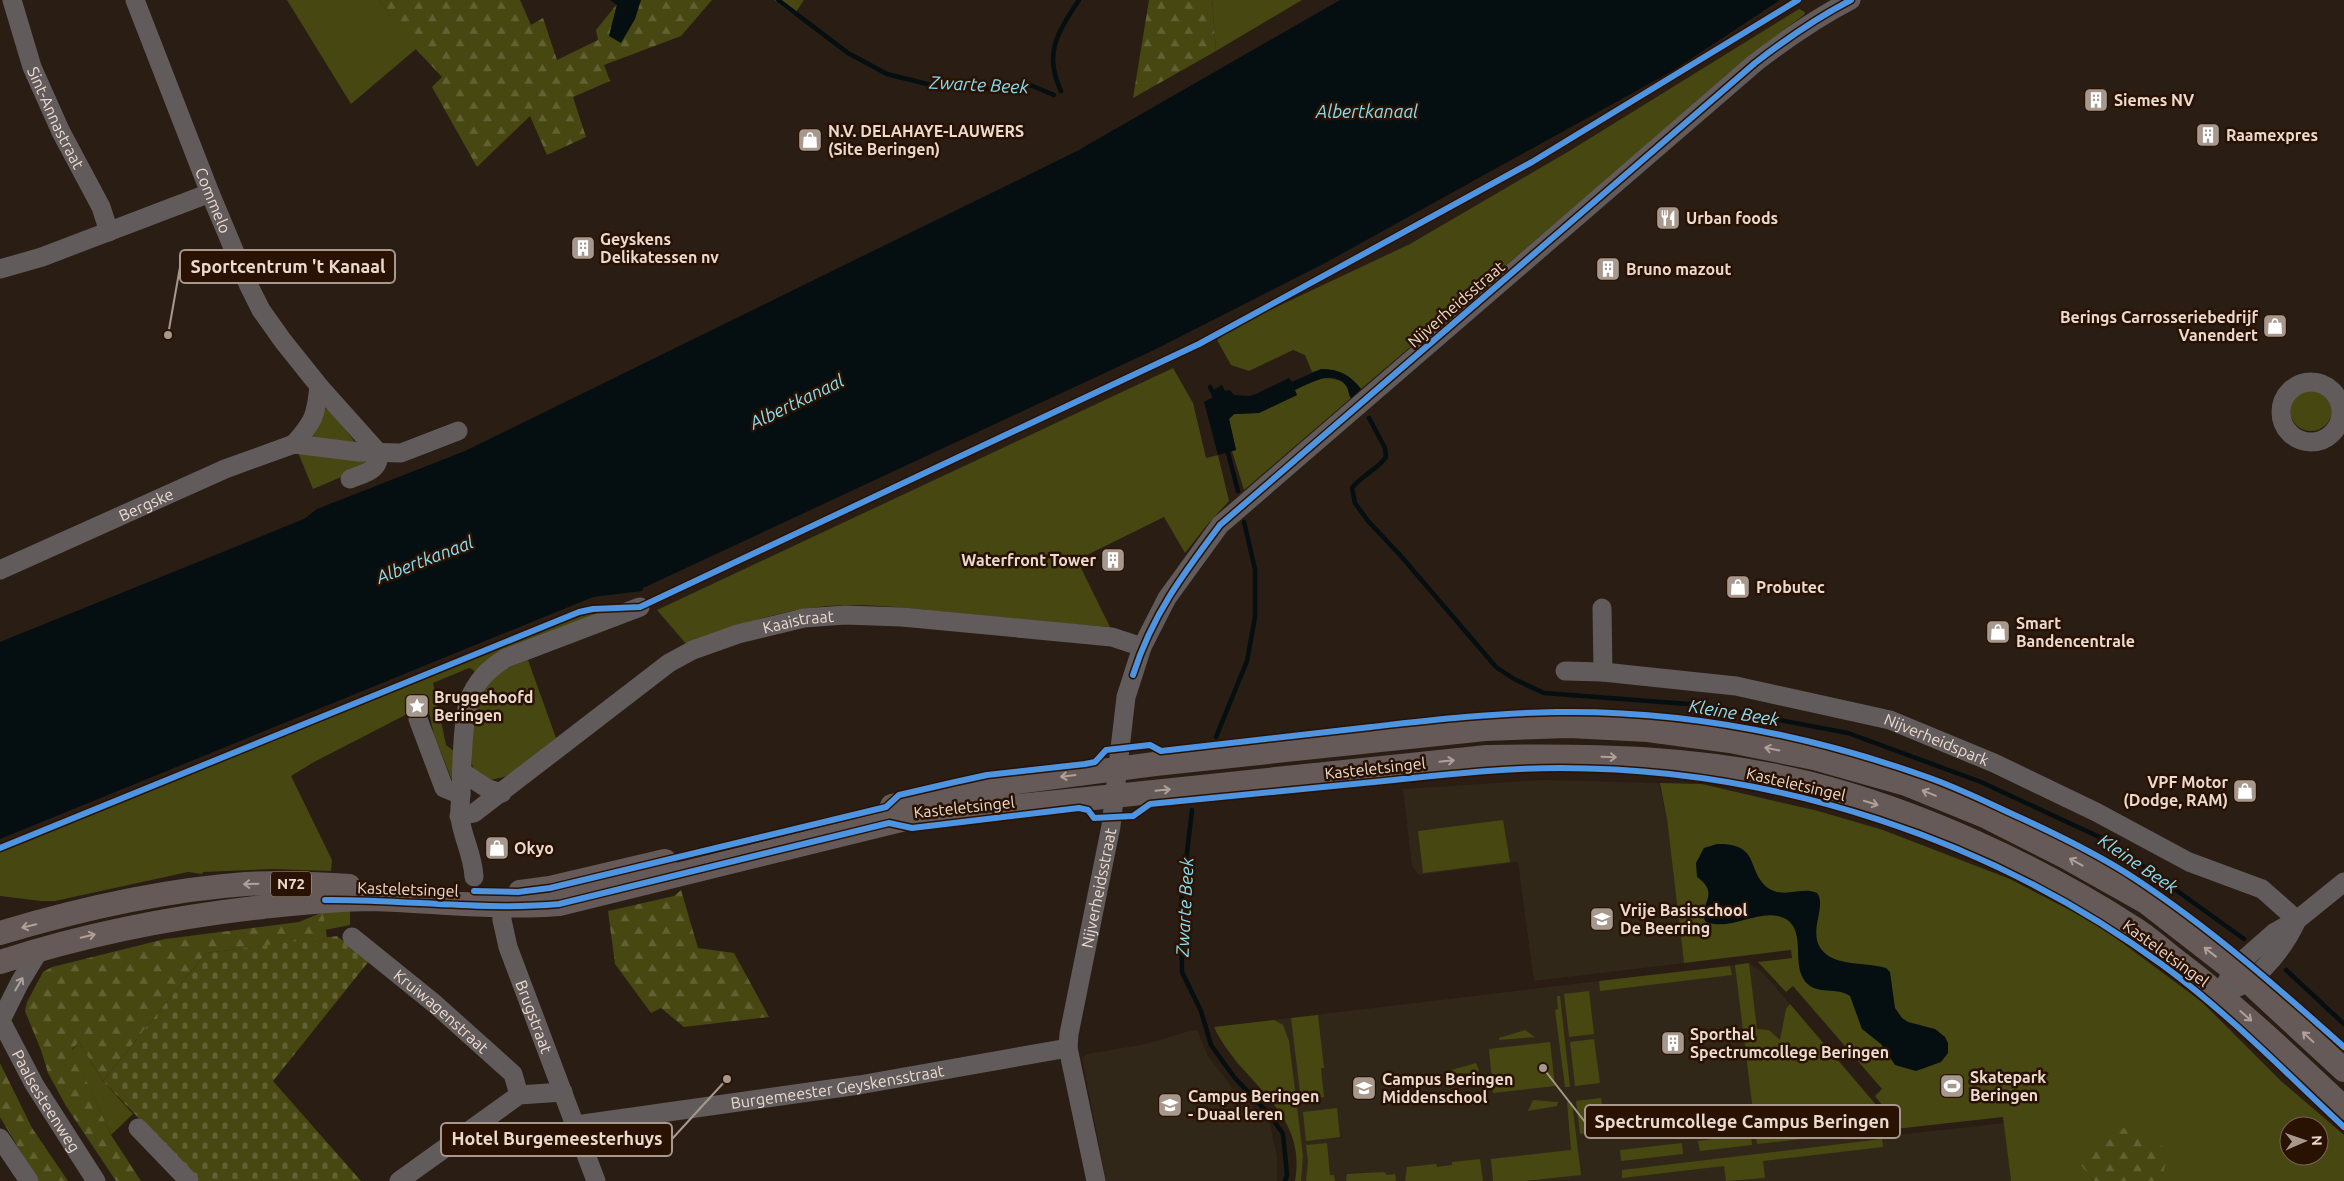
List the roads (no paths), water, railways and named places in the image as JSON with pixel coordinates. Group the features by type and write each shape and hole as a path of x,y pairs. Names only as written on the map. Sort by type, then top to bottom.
{"main road":[{"name":"Kasteletsingel","path":"0,934 142,898 248,884 518,892 550,888 886,807 968,790 1116,770 1485,729 1569,726 1638,729 1730,741 1814,758 1906,784 1987,817 2066,857 2146,902 2241,976 2344,1070"},
{"name":"Kasteletsingel","path":"0,962 40,949 155,921 325,900 373,899 502,907 559,904 913,817 1487,757 1569,755 1626,758 1726,768 1808,783 1897,811 1975,843 2054,881 2133,928 2221,994 2272,1038 2344,1108"}],"street":[{"name":"Sint-Annastraat","path":"12,0 32,67 61,132 101,207 109,232"},
{"name":"Commelo","path":"135,0 210,193 261,310 282,341 319,386 378,452"},
{"name":"Nijverheidsstraat","path":"1068,1048 1085,950 1106,856 1126,696 1142,647 1167,598 1220,525 1755,63 1789,37 1819,7 1851,0"},
{"path":"0,269 42,257 210,193"},
{"path":"294,444 311,425 317,410 319,386"},
{"path":"294,444 401,453 458,431"},
{"name":"Bergske","path":"0,570 225,469 294,444"},
{"path":"350,479 375,468 380,460 378,452"},
{"path":"474,877 474,861 462,832 460,816 469,701 483,676 492,666 506,658 640,607"},
{"path":"1602,608 1603,672"},
{"name":"Kaaistraat","path":"460,816 474,812 502,792 640,683 669,663 693,650 738,634 804,618 845,615 902,617 1112,637 1142,647"},
{"name":"Nijverheidspark","path":"1565,670 1603,672 1736,686 1890,720 2020,775 2096,812 2189,862 2262,889 2297,920"},
{"path":"418,719 444,788 461,795"},
{"path":"462,772 488,788 502,792"},
{"path":"2221,994 2241,976 2287,941 2297,920 2344,882"},
{"name":"Brugstraat","path":"502,907 502,920 508,947 596,1181"},
{"name":"Kruiwagenstraat","path":"352,937 435,1004 513,1074 519,1095"},
{"path":"0,1020 40,949"},
{"name":"Paalsesteenweg","path":"0,1020 34,1084 96,1181"},
{"path":"1068,1048 1096,1181"},
{"name":"Burgemeester Geyskensstraat","path":"576,1125 859,1085 1068,1048"},
{"path":"399,1181 519,1095 563,1092"},
{"path":"138,1128 189,1181"},
{"path":"1,1143 29,1181"}],"water":[{"path":"610,0 641,0 635,19 621,43 609,36 617,5"},
{"name":"Albertkanaal","path":"1340,0 1780,0 1674,70 1325,263 1154,350 643,588 642,591 593,597 0,839 0,642 304,519 317,509 465,451 1077,151"},
{"path":"1321,369 1334,370 1344,374 1361,389 1351,398 1347,387 1342,381 1336,378 1322,379 1295,390 1297,395 1259,413 1234,414 1229,419 1236,450 1218,455 1204,402 1213,397 1211,391 1222,385 1225,391 1230,390 1234,395 1249,396 1289,378 1292,382"},
{"path":"1717,844 1731,845 1747,853 1761,881 1774,891 1787,893 1811,891 1817,893 1820,898 1820,905 1816,934 1821,949 1834,959 1886,968 1890,972 1895,1008 1902,1018 1908,1022 1935,1029 1945,1037 1948,1043 1948,1053 1941,1062 1916,1071 1895,1065 1881,1044 1862,1029 1850,996 1837,991 1817,989 1805,982 1799,966 1796,932 1787,919 1769,915 1724,924 1706,922 1704,911 1708,890 1697,877 1696,863 1704,848"}],"waterway":[{"name":"Zwarte Beek","path":"778,0 848,53 887,74 935,86 994,89 1030,85 1054,95"},
{"name":"Kleine Beek","path":"1061,91 1053,65 1055,43 1065,22 1079,0"},
{"name":"Zwarte Beek","path":"1210,387 1214,395"},
{"name":"Kleine Beek","path":"1369,418 1385,448 1386,457 1352,488 1355,503 1368,521 1400,555 1496,667 1514,679 1544,693 1701,705 1848,733 1981,782 2108,841 2244,939"},
{"name":"Zwarte Beek","path":"1227,449 1238,491"},
{"name":"Zwarte Beek","path":"1216,737 1247,661 1255,617 1255,569 1244,522"},
{"name":"Zwarte Beek","path":"1192,810 1181,904 1182,972 1201,1011 1211,1045 1234,1077 1270,1115 1283,1134 1287,1175 1285,1181"},
{"name":"Kleine Beek","path":"2286,970 2344,1024"}],"place":[{"name":"Siemes NV","path":"2096,100"},
{"name":"Raamexpres","path":"2208,135"},
{"name":"N.V. DELAHAYE-LAUWERS (Site Beringen)","path":"810,140"},
{"name":"Urban foods","path":"1668,218"},
{"name":"Geyskens Delikatessen nv","path":"583,248"},
{"name":"Bruno mazout","path":"1608,269"},
{"name":"Berings Carrosseriebedrijf Vanendert","path":"2275,326"},
{"name":"Sportcentrum 't Kanaal","path":"168,335"},
{"name":"Waterfront Tower","path":"1113,560"},
{"name":"Probutec","path":"1738,587"},
{"name":"Smart Bandencentrale","path":"1998,632"},
{"name":"Bruggehoofd Beringen","path":"417,706"},
{"name":"VPF Motor (Dodge, RAM)","path":"2245,791"},
{"name":"Okyo","path":"497,848"},
{"name":"Vrije Basisschool De Beerring","path":"1602,919"},
{"name":"Sporthal Spectrumcollege Beringen","path":"1673,1043"},
{"name":"Spectrumcollege Campus Beringen","path":"1543,1068"},
{"name":"Hotel Burgemeesterhuys","path":"727,1079"},
{"name":"Skatepark Beringen","path":"1952,1086"},
{"name":"Campus Beringen Middenschool","path":"1364,1088"},
{"name":"Campus Beringen - Duaal leren","path":"1170,1105"}]}
